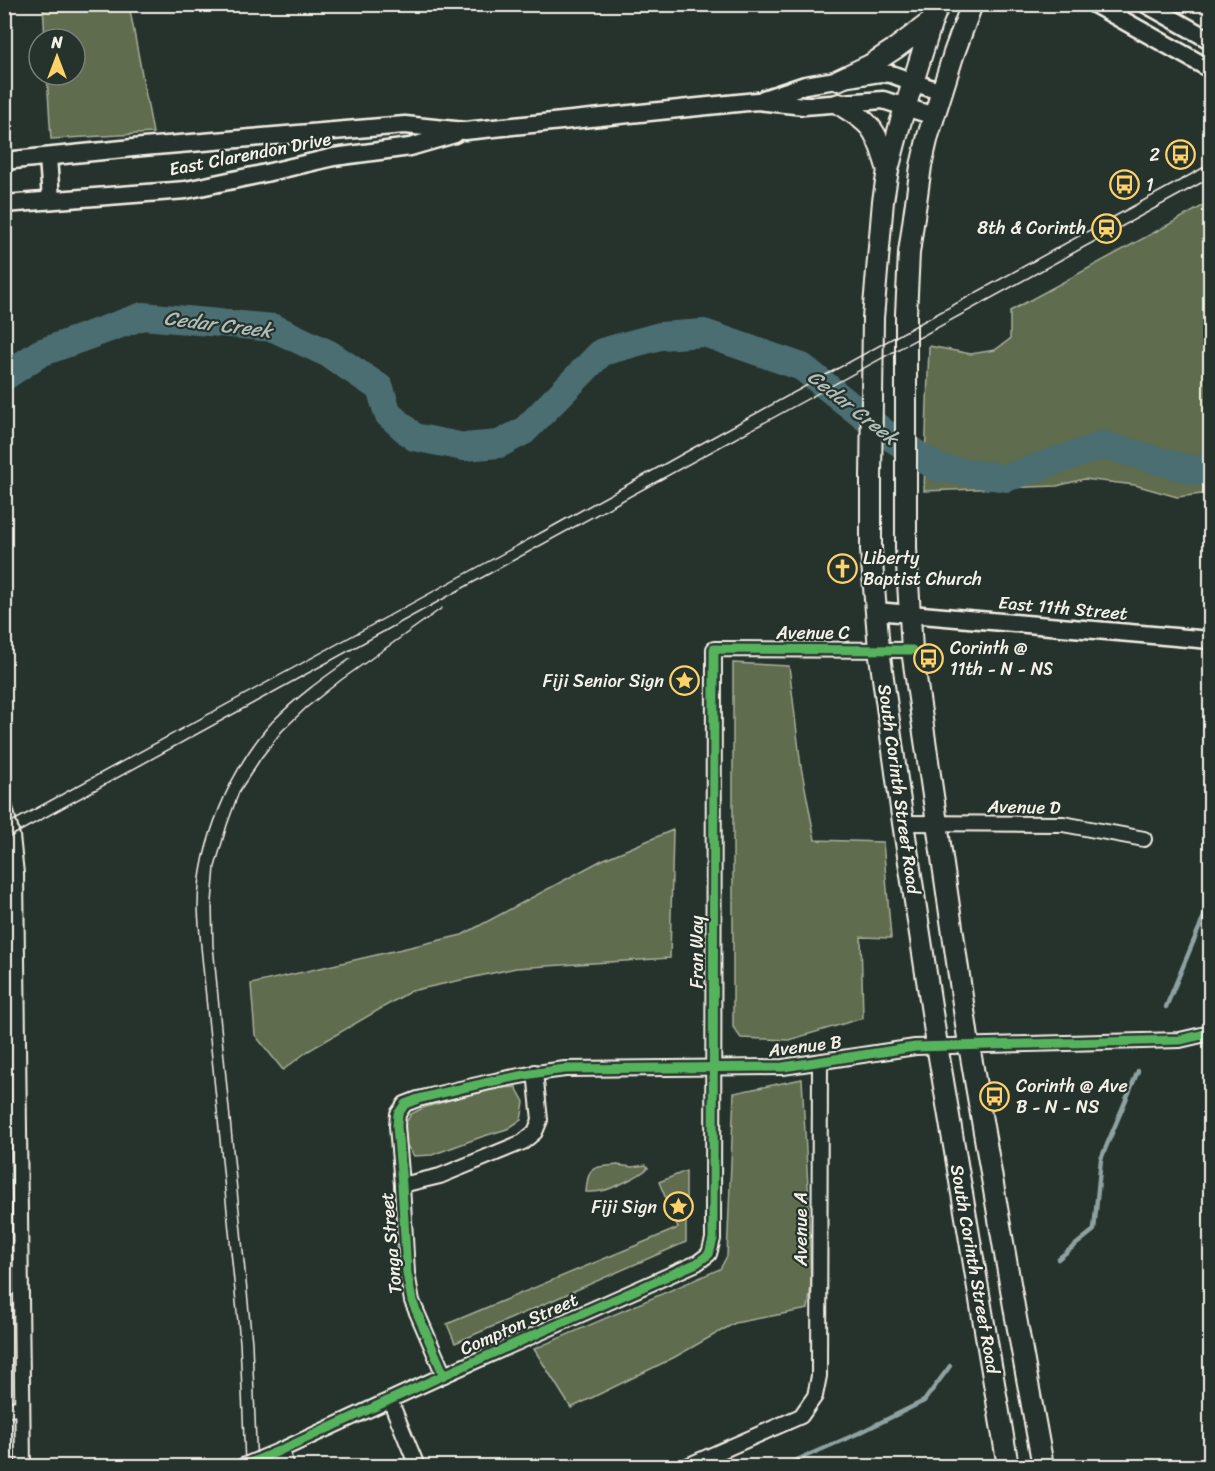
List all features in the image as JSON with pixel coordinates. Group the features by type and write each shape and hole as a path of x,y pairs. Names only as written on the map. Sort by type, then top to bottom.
{"main road":[{"name":"South Corinth Street Road","path":"972,4 941,92 921,166 909,252 906,314 906,548 912,650 936,824 969,1045 1043,1467"},
{"name":"South Corinth Street Road","path":"935,13 905,107 888,170 883,201 873,318 871,550 879,649 903,823 1008,1467"},
{"path":"838,80 870,65 896,48 935,13"},
{"path":"839,104 860,117 870,127 878,140 888,170"},
{"path":"993,1373 1025,1367"}],"street":[{"path":"1094,4 1210,69"},
{"path":"1146,4 1210,40"},
{"name":"East Clarendon Drive","path":"757,101 805,85 880,73 891,74 941,92"},
{"name":"East Clarendon Drive","path":"4,204 186,190 334,157 410,147 465,131 757,101 804,106 882,100 934,116"},
{"name":"East Clarendon Drive","path":"4,161 405,125 465,131"},
{"path":"48,157 51,200"},
{"name":"East 11th Street","path":"876,611 1210,640"},
{"name":"Avenue C","path":"714,649 912,650"},
{"name":"Fran Way","path":"708,1254 713,1239 714,649"},
{"path":"4,804 12,836 16,874 11,1140 22,1408 22,1467"},
{"name":"Avenue D","path":"903,823 1063,824 1144,838"},
{"name":"Avenue B","path":"405,1104 535,1072 565,1069 783,1067 915,1047 1180,1040 1210,1035"},
{"name":"Avenue A","path":"687,1467 801,1416 815,1396 819,1376 820,1062"},
{"path":"402,1185 440,1176 523,1142 535,1132 540,1120 535,1072"},
{"name":"Tonga Street","path":"405,1104 398,1114 397,1126 407,1273 412,1301 444,1375"},
{"name":"Compton Street","path":"243,1467 697,1263 708,1254"},
{"path":"390,1400 417,1467"},
{"path":"4,1408 22,1408"},
{"path":"281,1450 286,1467"}],"green space":[{"path":"43,5 129,5 153,133 51,139 48,87 87,87 87,27 44,27"},
{"path":"1210,202 1210,493 1177,497 1135,485 1084,479 1057,486 924,491 929,346 971,354 995,350 1010,339 1010,311"},
{"path":"733,663 789,666 801,767 815,840 883,842 891,938 861,937 863,1018 789,1040 741,1038 733,1027"},
{"path":"673,830 670,958 516,968 411,991 308,1051 283,1070 255,1035 251,984 462,935 602,860"},
{"path":"802,1079 811,1286 808,1309 735,1323 673,1358 571,1408 534,1349 720,1269 727,1256 734,1093"},
{"path":"516,1087 524,1102 521,1120 507,1129 432,1155 414,1156 405,1143 405,1124 411,1114 423,1108 473,1093"},
{"path":"617,1165 632,1167 646,1165 648,1168 612,1188 586,1192 590,1172 597,1168"},
{"path":"686,1171 686,1242 455,1343 447,1324 678,1228 659,1182"}],"waterway":[{"name":"Cedar Creek","path":"4,377 40,353 143,316 274,328 329,354 380,388 388,414 414,437 464,447 499,444 524,431 602,352 660,336 704,333 802,367 886,434 938,468 1006,478 1103,445 1199,472 1210,464"},
{"path":"1166,1007 1210,902"},
{"path":"1058,1259 1094,1230 1101,1159 1138,1071"},
{"path":"783,1466 859,1433 924,1401 950,1366"}],"tram line":[{"path":"4,826 1210,164"},
{"path":"4,840 1210,178"},
{"path":"257,1466 252,1342 213,945 212,903 215,867 239,792 282,731 341,680 442,608"},
{"path":"245,1466 240,1343 199,926 199,882 211,832 220,808 243,761 257,740 290,705 350,659"}],"cycle path":[{"path":"243,1466 697,1263 709,1254 713,1239 714,649 912,650"},
{"path":"444,1375 412,1301 407,1273 397,1126 398,1114 405,1104 491,1082 565,1069 783,1067 915,1047 1180,1040 1210,1033"}],"place":[{"name":"2","path":"1181,155"},
{"name":"1","path":"1125,185"},
{"name":"8th & Corinth","path":"1107,228"},
{"name":"Liberty Baptist Church","path":"842,568"},
{"name":"Corinth @ 11th - N - NS","path":"929,658"},
{"name":"Fiji Senior Sign","path":"685,681"},
{"name":"Corinth @ Ave B - N - NS","path":"995,1096"},
{"name":"Fiji Sign","path":"678,1207"}]}
